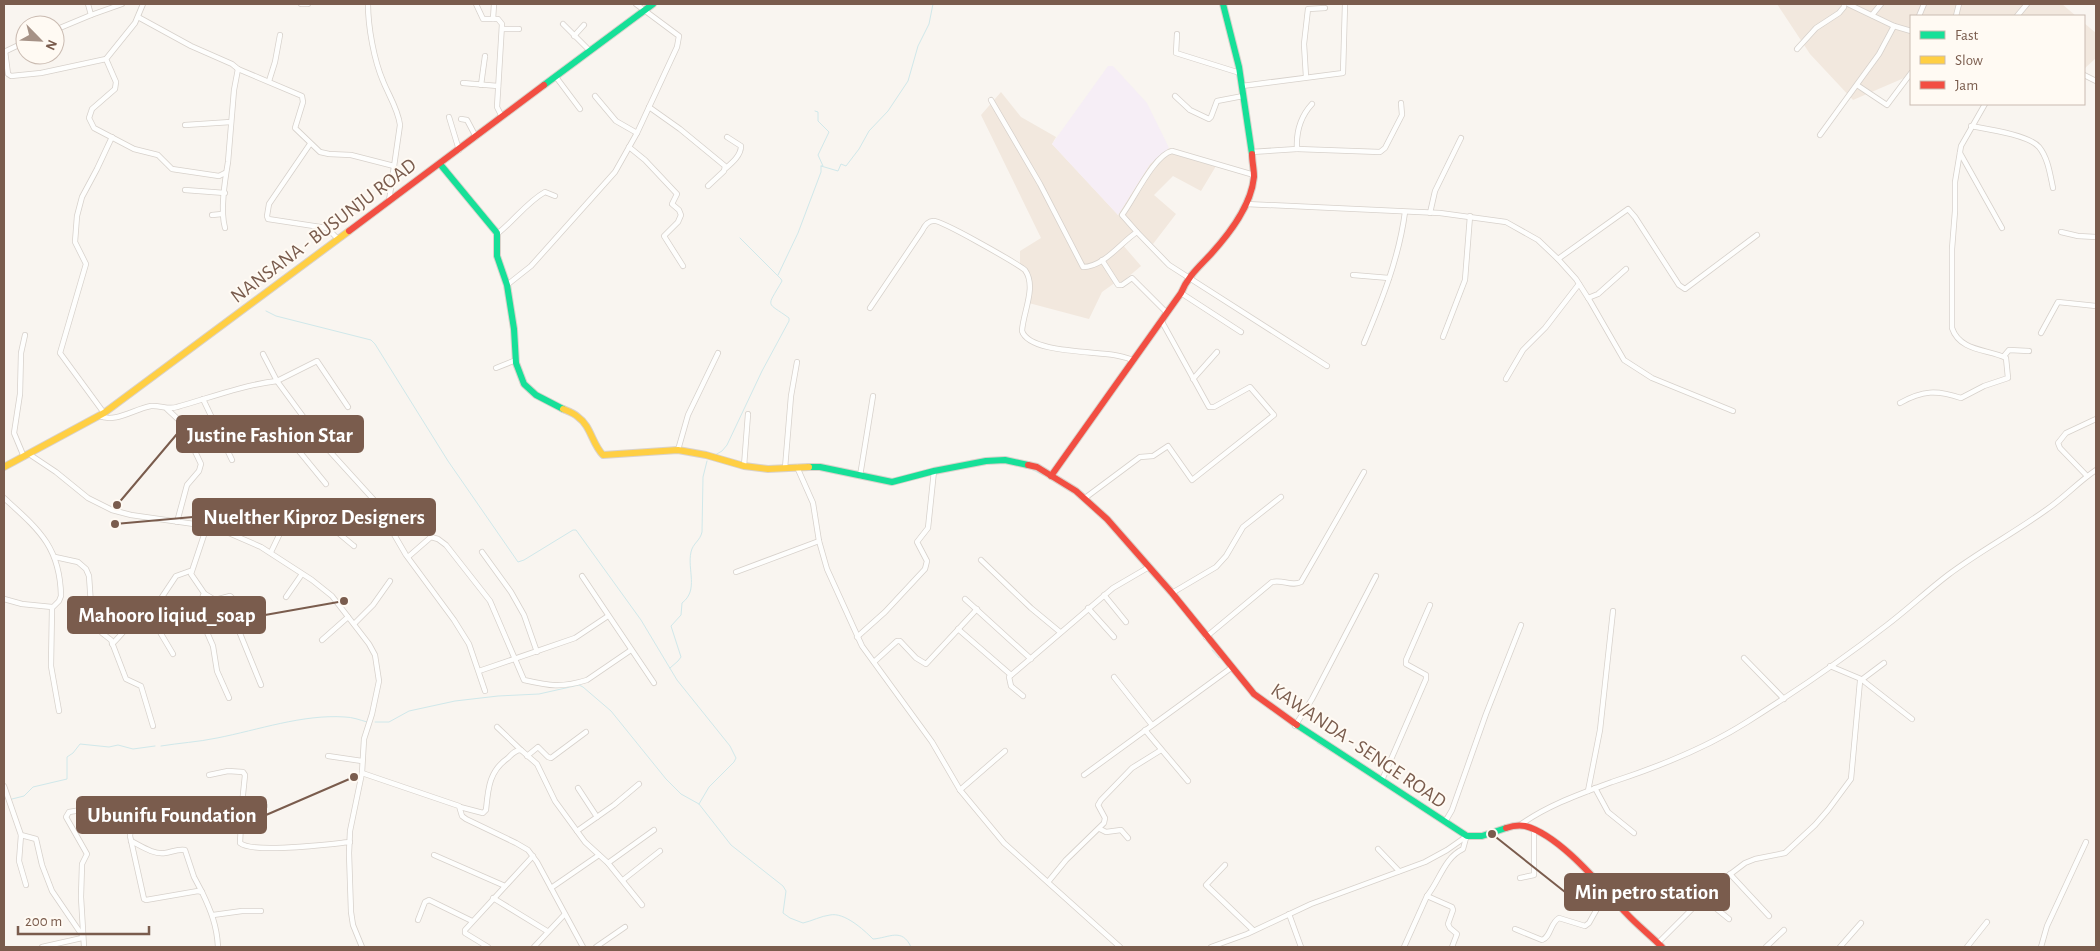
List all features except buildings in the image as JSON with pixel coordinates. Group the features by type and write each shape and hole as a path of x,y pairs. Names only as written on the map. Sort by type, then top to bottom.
{"street":[{"path":"88,4 91,15"},
{"path":"65,26 122,4"},
{"path":"5,52 8,74 10,76 41,73 106,59 138,17 141,4"},
{"path":"301,4 308,4"},
{"path":"368,4 369,24 378,69 398,116 399,138 389,202"},
{"path":"476,4 483,19 500,20 502,29 497,107 502,117"},
{"path":"493,19 494,4"},
{"path":"508,285 531,266 544,249 591,201 615,172 637,133 677,47 679,36 636,4"},
{"name":"NANSANA - BUSUNJU ROAD","path":"4,467 101,414 389,202 653,4"},
{"path":"1052,476 1181,293 1187,278 1211,254 1237,221 1251,192 1254,175 1242,86 1234,36 1223,4"},
{"path":"1242,86 1344,72 1345,4"},
{"path":"1797,50 1816,28 1840,13 1844,4"},
{"path":"1848,4 1894,26 1910,31"},
{"path":"1872,15 1882,4"},
{"path":"2018,15 2027,4"},
{"path":"1306,77 1304,44 1308,9 1325,8"},
{"path":"138,17 191,46 232,64 238,69 299,94 304,99 295,126 296,131 320,152 351,155 394,166"},
{"path":"563,24 590,51"},
{"path":"574,36 584,25"},
{"path":"1820,135 1857,85 1894,26"},
{"path":"502,29 519,29"},
{"path":"1177,34 1176,53 1240,73"},
{"path":"269,81 280,35"},
{"path":"481,85 485,56"},
{"path":"106,59 116,82 115,89 92,110 89,118 94,128 134,149 158,155 172,169 219,176 225,173"},
{"path":"225,228 222,214 227,180 225,173 228,162 238,69"},
{"path":"1857,85 1887,105 1910,73"},
{"path":"556,77 580,110"},
{"path":"463,83 498,86"},
{"path":"595,96 616,121 637,133"},
{"path":"1175,96 1190,110 1209,119 1217,101 1243,96"},
{"path":"991,100 1040,184 1083,267 1092,266 1102,260 1138,232"},
{"path":"1251,152 1297,149 1380,152 1385,148 1402,115 1400,103"},
{"path":"1297,149 1301,121 1312,104"},
{"path":"1900,403 1920,392 1951,394 1961,398 1984,386 2007,379 2009,375 2008,361 2004,356 1989,354 1966,344 1957,336 1952,328 1952,249 1955,182 1961,146 1984,105"},
{"path":"649,107 680,129 726,168"},
{"path":"448,117 459,150"},
{"path":"461,119 467,120 476,137"},
{"path":"185,125 231,122"},
{"path":"1971,126 2025,139 2038,145 2046,159 2053,188"},
{"path":"112,137 98,169 82,196 77,216 75,242 86,264 60,353 107,420 150,406 161,406 181,422 201,464 200,470 187,485 177,522"},
{"path":"708,186 733,162 741,148 741,146 727,137"},
{"path":"1430,213 1435,191 1462,138"},
{"path":"310,144 269,204 267,216 268,219 327,228 338,239"},
{"path":"629,147 645,160 677,194 672,204 681,215 678,222 664,236 683,266"},
{"path":"1254,175 1172,151 1168,152 1156,162 1122,215 1169,265 1327,366"},
{"path":"1960,153 2002,228"},
{"path":"440,164 497,234 497,256 508,285 516,360 496,368"},
{"path":"185,190 225,193"},
{"path":"497,234 523,212 535,198 545,192 554,196"},
{"path":"1246,204 1470,216 1499,220 1518,228 1538,240 1558,259 1579,284 1624,360 1652,378 1733,411"},
{"path":"1558,259 1628,209 1679,285 1685,289 1757,235"},
{"path":"1364,343 1400,244 1405,212"},
{"path":"212,215 222,214"},
{"path":"1443,337 1466,280 1470,216"},
{"path":"870,308 922,231 930,222 935,220 956,229 1025,270 1028,275 1030,288 1022,331 1023,335 1031,341 1051,348 1116,355 1133,360"},
{"path":"2061,232 2071,236 2096,237"},
{"path":"1102,260 1118,285 1122,285 1132,278 1166,312"},
{"path":"1588,298 1598,294 1626,269"},
{"path":"1353,275 1389,278"},
{"path":"1506,379 1523,350 1545,328 1579,284"},
{"path":"1181,293 1241,332"},
{"path":"2041,333 2058,302 2096,306"},
{"path":"1085,498 1140,457 1153,456 1168,446 1192,480 1274,414 1250,387 1210,408 1162,320"},
{"path":"24,335 21,353 20,394 14,433 26,456 56,472 88,498 112,510 131,515 224,530 271,552 332,596 375,655 378,675 375,704 364,739 362,772 350,831 351,912 353,926 362,947"},
{"path":"2004,356 2009,350 2029,350"},
{"path":"1193,379 1217,352"},
{"path":"678,450 688,415 718,353"},
{"path":"263,354 277,381 304,418 336,460 374,500 408,557 469,644 485,691"},
{"name":"KAWANDA - SENGE ROAD","path":"516,360 519,375 524,384 536,395 579,417 587,427 596,448 603,455 678,450 706,455 744,466 768,468 820,467 892,482 934,471 986,461 1005,460 1037,467 1085,498 1107,519 1172,593 1254,694 1295,726 1382,780 1466,837"},
{"path":"167,409 277,381 317,361 348,407"},
{"path":"785,468 791,396 797,362"},
{"path":"860,476 873,396"},
{"path":"203,399 232,460"},
{"path":"744,466 748,414"},
{"path":"304,418 286,429 285,434 326,484"},
{"path":"2087,476 2060,448 2058,443 2066,433 2096,419"},
{"path":"797,467 813,503 819,541 827,569 857,637 932,742 960,790 1004,843 1120,947"},
{"path":"1211,947 1334,895 1425,862 1466,837 1480,836 1519,826 1534,815 1588,791 1718,740 1784,699 1886,625 1947,576 2064,498 2096,470"},
{"path":"857,637 885,612 925,569 927,561 917,542 928,528 934,471"},
{"path":"1206,637 1272,582 1279,580 1296,584 1301,582 1364,472"},
{"path":"1172,593 1216,567 1226,556 1243,528 1281,496"},
{"path":"4,498 36,528 51,547 55,557 61,596 59,601 52,607 22,604 4,599"},
{"path":"266,511 278,508 309,512 354,546"},
{"path":"271,552 284,525 288,510"},
{"path":"206,526 202,545 190,571 192,578 205,594 215,600 230,596 242,606 238,631 261,685"},
{"path":"408,557 431,537 438,539 446,545 490,601 524,680 558,686 581,682 587,680 631,650"},
{"path":"736,572 819,541"},
{"path":"482,552 511,592 524,615 537,652"},
{"path":"55,557 78,562 86,569 89,576 92,619 102,634 110,638 126,679 141,686 153,726"},
{"path":"981,560 1031,608 1060,632"},
{"path":"1023,696 1009,682 1011,675 1104,595 1149,567"},
{"path":"112,644 162,598 176,576 190,571"},
{"path":"286,597 302,574"},
{"path":"582,576 654,683"},
{"path":"1295,726 1312,699 1376,576"},
{"path":"354,624 373,605 390,581"},
{"path":"205,594 198,608 199,614 213,646 217,671 229,698"},
{"path":"1104,595 1126,622"},
{"path":"965,599 1031,659"},
{"path":"1382,780 1426,679 1426,675 1406,664 1406,660 1430,605"},
{"path":"52,607 51,666 59,711"},
{"path":"1088,608 1114,637"},
{"path":"874,662 897,641 900,641 916,658 926,664 977,609"},
{"path":"1588,791 1600,730 1613,611"},
{"path":"145,614 151,617 173,654"},
{"path":"479,671 575,638 608,616"},
{"path":"322,640 348,617"},
{"path":"1445,822 1452,810 1486,714 1522,625"},
{"path":"958,629 1011,675"},
{"path":"1744,658 1784,699"},
{"path":"1861,678 1884,663"},
{"path":"1830,666 1861,678 1912,719"},
{"path":"1084,775 1152,724 1207,688 1231,668"},
{"path":"1114,677 1152,724"},
{"path":"1519,826 1534,830 1553,842 1607,891 1636,924 1660,945 1702,897 1730,874 1755,859 1787,851 1821,819 1849,782 1853,766 1861,678"},
{"path":"497,727 537,764 553,798 577,831 623,880 642,905"},
{"path":"1145,730 1188,782"},
{"path":"527,756 538,747 550,758 586,732"},
{"path":"362,772 460,807 483,813 486,810 488,790 493,773 504,761 517,750 520,750"},
{"path":"1048,882 1066,860 1100,829 1105,820 1098,806 1100,800 1132,768 1161,750"},
{"path":"960,790 1005,751"},
{"path":"328,756 362,760"},
{"path":"208,775 228,771 244,773 240,836 240,843 243,846 279,848 350,842"},
{"path":"577,831 597,818 639,784"},
{"path":"4,786 22,835 19,858 26,885"},
{"path":"578,788 597,818"},
{"path":"1595,788 1608,812 1634,833"},
{"path":"202,892 198,891 145,900 131,841 132,815 136,812 176,813 242,804 265,806"},
{"path":"460,807 462,816 466,819 528,850 552,888 564,915 583,947"},
{"path":"81,810 69,812 66,817 87,854 82,864 81,906 84,928 82,937"},
{"path":"1100,829 1106,832 1122,830 1128,838"},
{"path":"608,863 654,830"},
{"path":"1520,878 1531,876 1535,873 1534,830"},
{"path":"22,835 36,840 42,865 52,891 82,937 84,947"},
{"path":"1404,947 1445,865 1465,846 1466,837"},
{"path":"131,841 156,852 165,853 185,850 194,877 213,915 218,934 218,947"},
{"path":"2041,947 2047,926 2086,842"},
{"path":"1378,849 1399,871"},
{"path":"623,880 660,851"},
{"path":"434,855 504,886"},
{"path":"552,888 599,855"},
{"path":"488,947 465,933 465,930 533,856"},
{"path":"1225,865 1206,886 1253,930"},
{"path":"1730,874 1769,916"},
{"path":"1515,929 1542,940 1547,937 1554,922 1559,918 1586,926 1589,924 1607,891"},
{"path":"1428,896 1452,907 1453,910 1448,924 1457,934 1452,947"},
{"path":"1702,897 1729,919"},
{"path":"493,898 548,931"},
{"path":"418,920 425,902 429,900 472,921"},
{"path":"213,915 242,911 262,911"},
{"path":"1290,914 1301,947"},
{"path":"534,947 564,915"},
{"path":"1840,947 1861,922"},
{"path":"1967,947 1986,922"},
{"path":"596,947 625,927"},
{"path":"1766,947 1784,930"},
{"path":"42,947 82,937"}],"shaded area":[{"path":"1777,4 2062,4 2075,15 1910,15 1910,75 1853,100 1810,54"},
{"path":"2085,24 2096,33 2096,58 2085,68"},
{"path":"1108,66 1113,66 1147,103 1169,148 1150,164 1118,215 1052,144"},
{"path":"1001,92 1021,117 1056,137 1052,144 1118,215 1150,164 1169,148 1216,166 1201,191 1173,176 1154,195 1176,214 1153,244 1141,235 1131,235 1122,244 1141,266 1121,283 1116,282 1102,292 1089,319 1025,302 1028,292 1027,278 1020,269 1020,251 1041,238 981,115"}],"waterway":[{"path":"821,166 838,171 841,164 846,166 859,149 869,131 888,111 908,81 918,46 929,24 933,4"},
{"path":"778,275 798,233 821,172 821,166 823,166 818,155 829,132 818,121 818,112 815,111"},
{"path":"715,455 727,445 762,371 789,321 789,318 771,304 773,296 782,281 781,279 740,238"},
{"path":"266,311 276,316 371,340 448,461 518,562 576,530 641,620 677,680 730,746 736,758 709,787 699,804"},
{"path":"670,668 681,657 671,626 681,615 682,603 690,592 690,559 693,546 700,538 702,532 703,477 707,461"},
{"path":"1031,469 1043,475"},
{"path":"1101,518 1107,524"},
{"path":"1212,650 1219,658"},
{"path":"375,722 389,722 409,711 455,701 539,694 579,685 611,711 666,779 681,794 699,804 731,845 783,886 786,891 783,913 803,923 827,916 841,916 859,926 873,939 899,935 904,937 911,947"},
{"path":"161,746 233,735 281,723 313,718 348,717 367,722"},
{"path":"1317,743 1332,752"},
{"path":"12,799 24,796 33,787 67,779 67,757 80,744 109,747 118,745 133,749 155,746"},
{"path":"1439,821 1446,826"}],"traffic: fast":[{"path":"544,85 653,4"},
{"path":"1223,4 1239,67 1252,154"},
{"path":"440,164 497,233 497,256 507,285 514,329 516,363 524,384 536,395 563,409"},
{"path":"809,467 820,467 892,482 934,471 986,461 1005,460 1028,465"},
{"path":"1297,725 1467,836 1482,836 1506,828"}],"traffic: slow":[{"path":"4,467 104,413 349,231"},
{"path":"563,409 575,414 586,425 596,446 603,455 678,450 706,455 744,466 768,469 809,467"}],"traffic: jam":[{"path":"349,231 544,85"},
{"path":"1051,476 1181,293 1190,277 1218,246 1244,209 1254,177 1252,154"},
{"path":"1028,465 1037,467 1076,491 1107,519 1172,593 1254,694 1297,725"},
{"path":"1506,828 1525,826 1538,831 1566,850 1630,917 1662,947"}],"place":[{"name":"Justine Fashion Star","path":"117,505"},
{"name":"Nuelther Kiproz Designers","path":"115,524"},
{"name":"Mahooro liqiud_soap","path":"344,601"},
{"name":"Ubunifu Foundation","path":"354,777"},
{"name":"Min petro station","path":"1492,834"}]}
